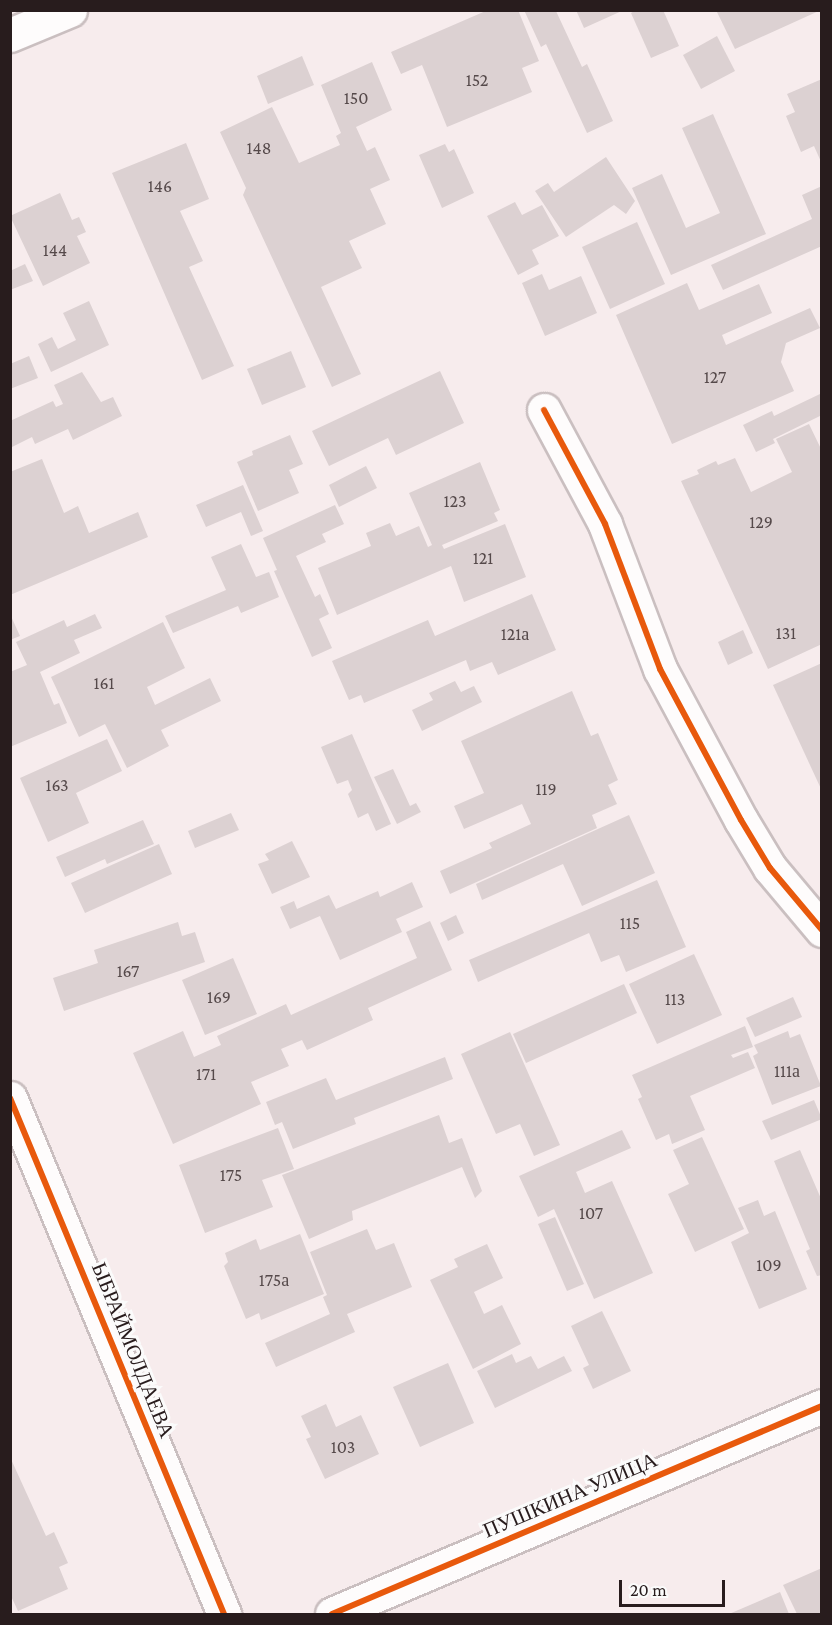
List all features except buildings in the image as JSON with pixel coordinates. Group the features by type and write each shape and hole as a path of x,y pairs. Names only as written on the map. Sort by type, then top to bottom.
{"street":[{"path":"10,35 70,10"},
{"path":"544,410 605,524 660,669 764,859 822,930"},
{"name":"ЫБРАЙМОЛДАЕВА","path":"10,1098 224,1614"},
{"name":"ПУШКИНА УЛИЦА","path":"332,1614 822,1406"}],"cycle path":[{"path":"544,410 605,524 660,669 741,820 770,868 822,930"},
{"path":"10,1098 224,1614"},
{"path":"332,1614 822,1406"}]}
